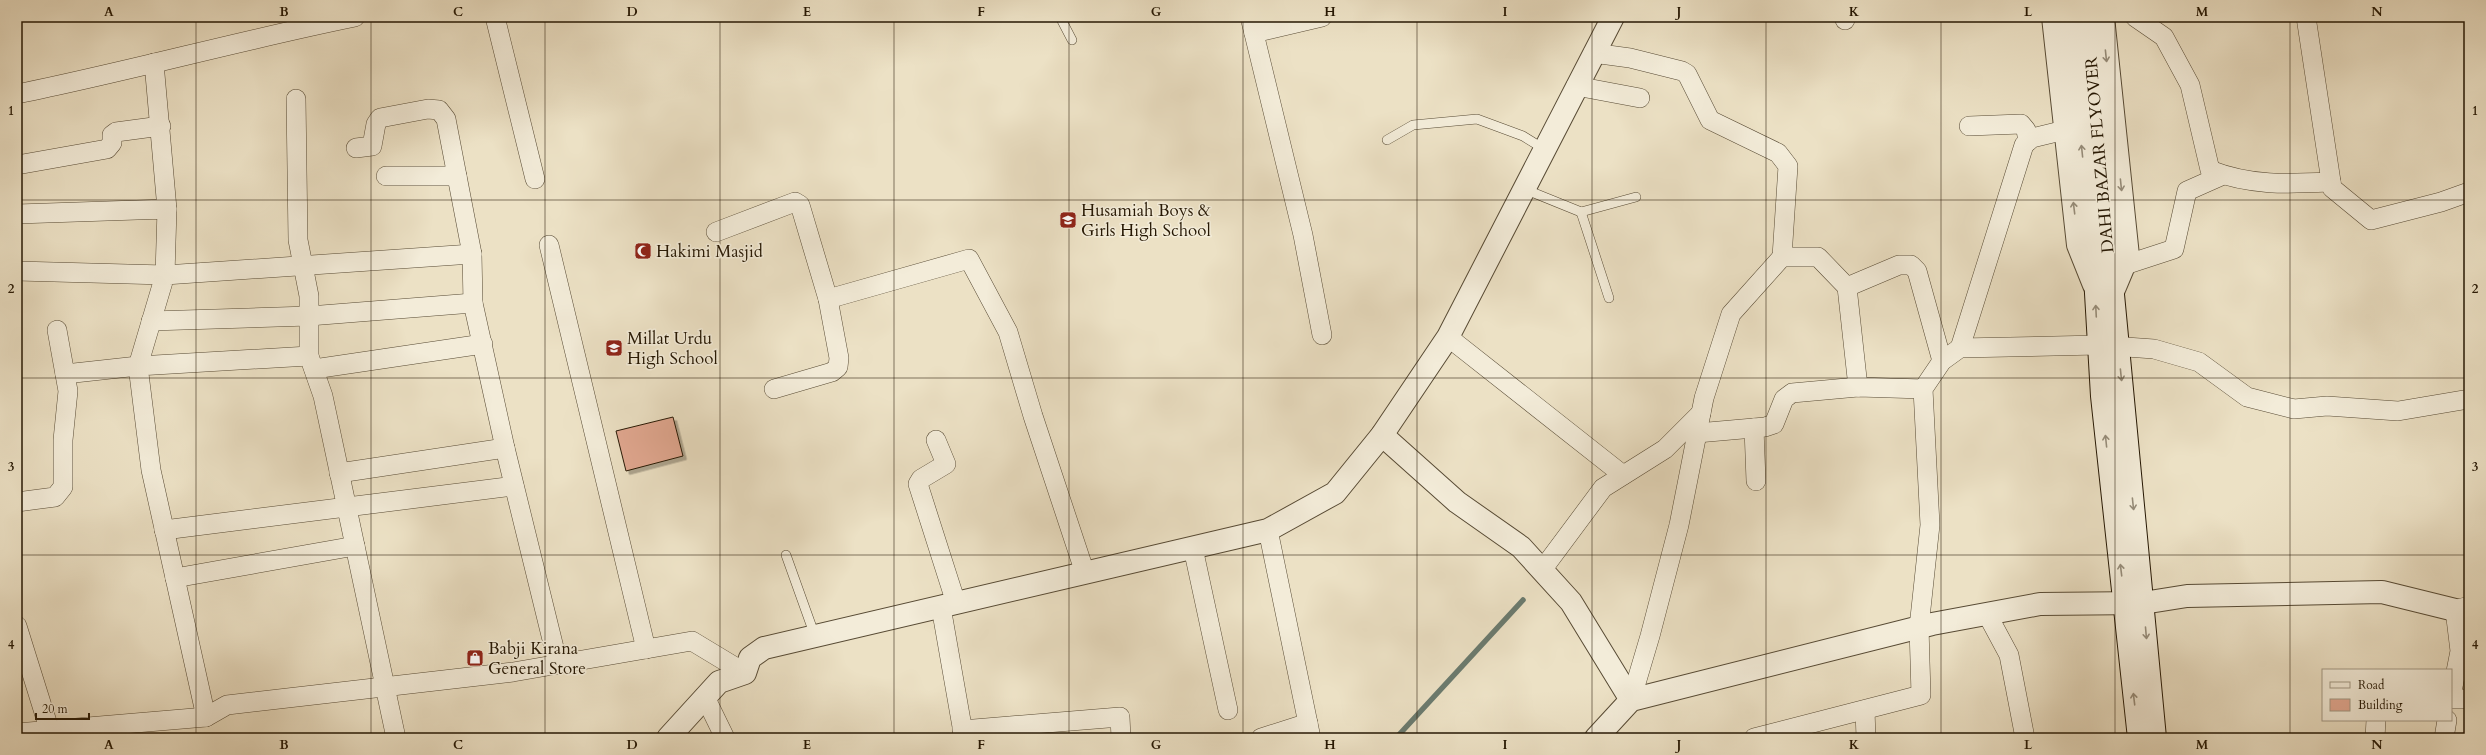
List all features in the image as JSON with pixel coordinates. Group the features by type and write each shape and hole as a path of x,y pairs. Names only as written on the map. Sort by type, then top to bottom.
{"street":[{"path":"17,94 154,63 266,35 355,17"},
{"path":"495,17 535,179"},
{"path":"1322,17 1252,25 1303,235 1322,335"},
{"path":"668,738 719,682 744,673 750,658 764,648 1268,530 1336,493 1382,435 1448,337 1593,53 1613,17"},
{"path":"2053,17 2078,245 2103,290"},
{"name":"DAHI BAZAR FLYOVER","path":"2065,17 2109,260"},
{"name":"DAHI BAZAR FLYOVER","path":"2084,17 2094,94 2109,260 2103,290"},
{"path":"2102,17 2128,256 2109,260"},
{"path":"2135,17 2164,37 2190,85 2210,170 2222,175 2278,185 2332,182"},
{"path":"2306,17 2332,188 2371,220 2441,202 2469,192"},
{"path":"1593,53 1630,58 1682,71 1687,74 1710,120 1778,153 1788,166 1782,257 1730,314 1701,414 1679,525 1650,636 1630,700 1596,738"},
{"path":"154,63 161,126 167,209 164,275 138,366 151,470 206,717"},
{"path":"1576,86 1640,98"},
{"path":"296,99 298,240 309,296 312,362 339,473 396,738"},
{"path":"356,148 372,146 376,124 380,118 428,109 439,110 446,119 472,254 473,303 505,448 558,664"},
{"path":"1969,126 2021,124 2026,130 2028,141"},
{"path":"17,165 107,149 116,132 161,126"},
{"path":"1960,348 2024,145 2032,138 2065,130"},
{"path":"2109,260 2174,248 2187,191 2222,175"},
{"path":"386,176 457,176"},
{"path":"716,232 795,202 800,205 828,299 839,358 838,367 832,372 774,389"},
{"path":"17,214 167,209"},
{"path":"549,245 646,648"},
{"path":"17,271 164,275 303,264 472,254"},
{"path":"1782,257 1818,257 1847,287 1858,387"},
{"path":"828,299 968,259 1008,332 1033,416 1085,573"},
{"path":"2109,260 2103,290 2108,345 2134,603 2155,738"},
{"path":"1847,287 1899,265 1911,265 1917,271 1942,361"},
{"path":"151,321 309,316 473,303"},
{"path":"17,502 55,497 63,487 63,440 68,391 57,330"},
{"path":"1448,337 1623,475"},
{"path":"65,374 138,366 312,362 483,344"},
{"path":"1754,738 1921,695 1919,627 1930,525 1923,389 1942,361 1960,348 2108,345 2154,349 2199,362 2247,397 2294,409 2327,406 2398,410 2469,399"},
{"path":"1697,434 1754,428 1774,424 1784,399 1792,393 1858,387 1923,389"},
{"path":"1542,570 1603,488 1665,449 1701,414"},
{"path":"1754,428 1756,481"},
{"path":"1382,435 1457,502 1521,547 1571,602 1630,700"},
{"path":"936,440 946,464 921,479 918,484 948,605 963,734 1120,717 1121,738"},
{"path":"339,473 505,448"},
{"path":"164,530 514,486"},
{"path":"1261,738 1310,731 1268,530"},
{"path":"176,578 355,546"},
{"path":"1193,548 1228,710"},
{"path":"1630,700 1919,627 2040,604 2134,603 2187,596 2382,592 2462,608 2460,650 2452,689"},
{"path":"2134,603 2139,738"},
{"path":"1987,614 2009,655 2025,738"},
{"path":"17,626 50,733"},
{"path":"17,732 50,733 206,717 227,705 513,672 692,641 744,673"},
{"path":"2452,694 2469,699"},
{"path":"705,698 725,738"},
{"path":"1865,710 1866,738"},
{"path":"2375,738 2376,721"},
{"path":"2444,738 2447,721"}],"lane":[{"path":"1060,17 1072,40"},
{"path":"1387,140 1413,125 1477,119 1523,136 1544,149"},
{"path":"1524,189 1581,212 1636,197"},
{"path":"1581,212 1610,298"},
{"path":"786,554 815,636"}],"building":[{"path":"673,417 683,456 626,471 616,431"}],"waterway":[{"path":"1396,738 1523,600"}],"place":[{"name":"Husamiah Boys & Girls High School","path":"1068,220"},
{"name":"Hakimi Masjid","path":"643,251"},
{"name":"Millat Urdu High School","path":"614,348"},
{"name":"Babji Kirana General Store","path":"475,658"}]}
